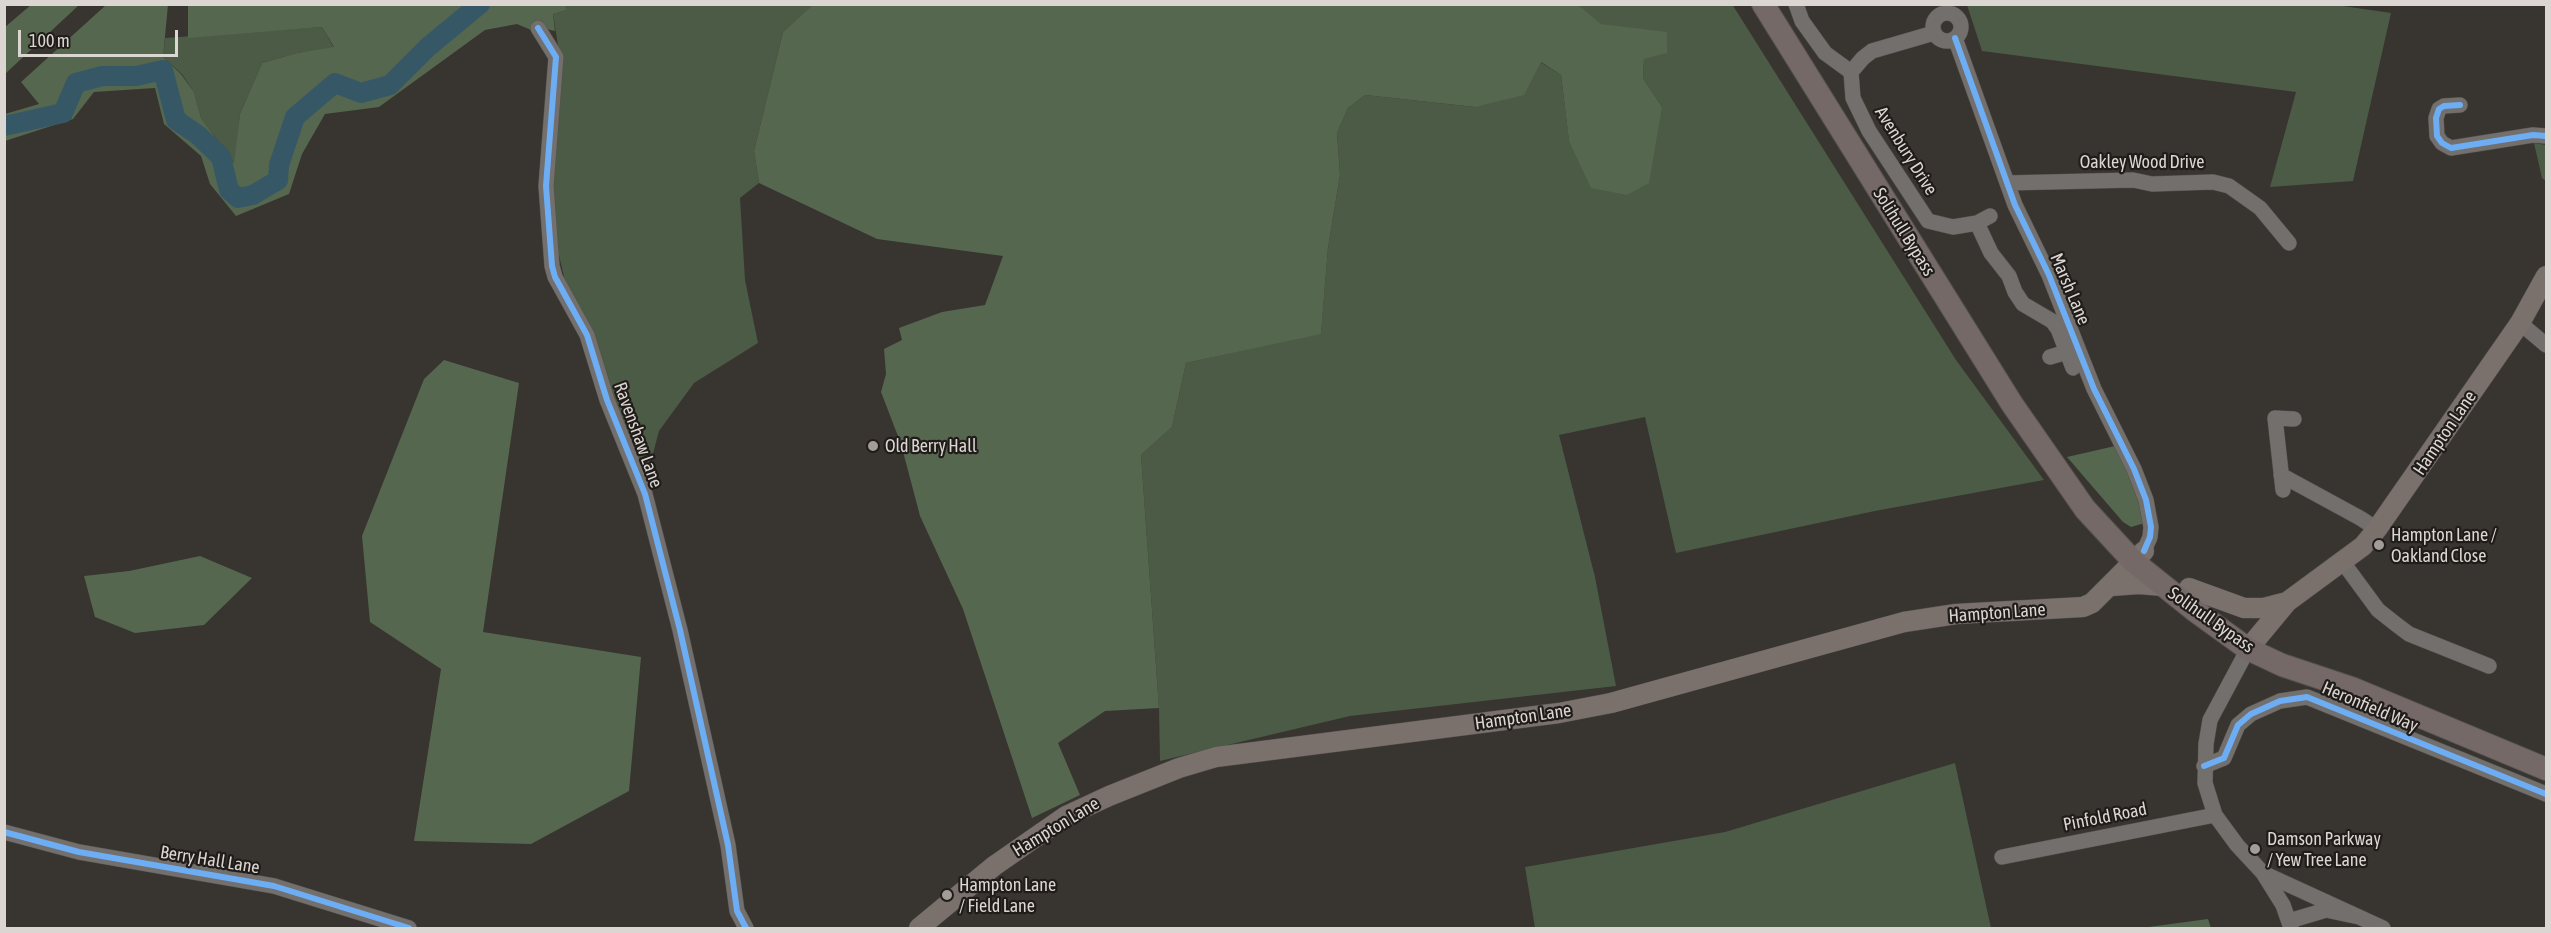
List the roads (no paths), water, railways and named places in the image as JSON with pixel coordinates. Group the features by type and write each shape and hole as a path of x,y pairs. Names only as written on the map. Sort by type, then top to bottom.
{"highway":[{"name":"Solihull Bypass","path":"1763,4 2006,394 2049,457 2163,586 2252,642"},
{"name":"Solihull Bypass","path":"2139,557 2189,588 2252,642 2283,665 2354,689 2547,769"}],"main road":[{"name":"Hampton Lane","path":"2252,642 2287,602 2363,546 2377,529 2520,323 2547,276"},
{"name":"Hampton Lane","path":"920,928 994,866 1066,816 1109,796 1216,757 1559,713 1622,700 1904,622 1956,614 2083,607 2092,603 2139,557"},
{"path":"2111,586 2139,584 2163,586"},
{"path":"2189,588 2244,608 2264,608 2287,602"}],"street":[{"path":"1796,4 1802,21 1825,52 1851,72 1872,51 1934,33"},
{"path":"1941,9 1957,17 1960,24 1959,32 1954,38 1947,41 1940,39 1934,33 1933,25 1941,9"},
{"name":"Ravenshaw Lane","path":"538,28 556,57 546,186 552,266 555,277 587,335 607,400 645,494 680,630 728,845 737,911 746,928"},
{"name":"Marsh Lane","path":"1954,38 2007,183 2049,275 2094,389 2134,470 2146,500 2151,527 2150,537 2139,557"},
{"name":"Avenbury Drive","path":"1851,72 1853,98 1857,108 1869,131 1928,221 1953,227 1984,219 1991,253 2009,276 2014,292 2023,304 2052,321 2058,329 2073,368"},
{"path":"2460,105 2441,107 2436,118 2437,136 2451,148 2533,135 2547,136"},
{"name":"Oakley Wood Drive","path":"2007,183 2115,180 2145,180 2152,184 2213,182 2229,186 2260,207 2289,243"},
{"path":"2520,323 2547,345"},
{"path":"2050,357 2067,352"},
{"path":"2294,419 2275,418 2282,483 2377,529"},
{"path":"2342,561 2378,610 2397,625 2409,634 2482,667"},
{"path":"2252,642 2210,720 2204,766 2205,783 2215,815 2237,845 2263,873 2283,905 2290,925 2326,910 2359,917"},
{"name":"Heronfield Way","path":"2204,766 2224,758 2238,725 2251,714 2280,701 2307,697 2547,794"},
{"name":"Pinfold Road","path":"2002,857 2215,815"},
{"name":"Berry Hall Lane","path":"4,832 79,852 274,886 409,928"},
{"path":"2263,873 2383,928"}],"waterway":[{"path":"4,126 63,113 76,83 102,76 136,76 163,70 176,120 198,135 221,157 229,190 238,198 253,195 278,180 279,165 295,117 335,83 361,93 390,85 428,47 480,4"}],"place":[{"name":"Old Berry Hall","path":"873,446"},
{"name":"Hampton Lane / Oakland Close","path":"2379,545"},
{"name":"Damson Parkway / Yew Tree Lane","path":"2255,849"},
{"name":"Hampton Lane / Field Lane","path":"947,895"}]}
